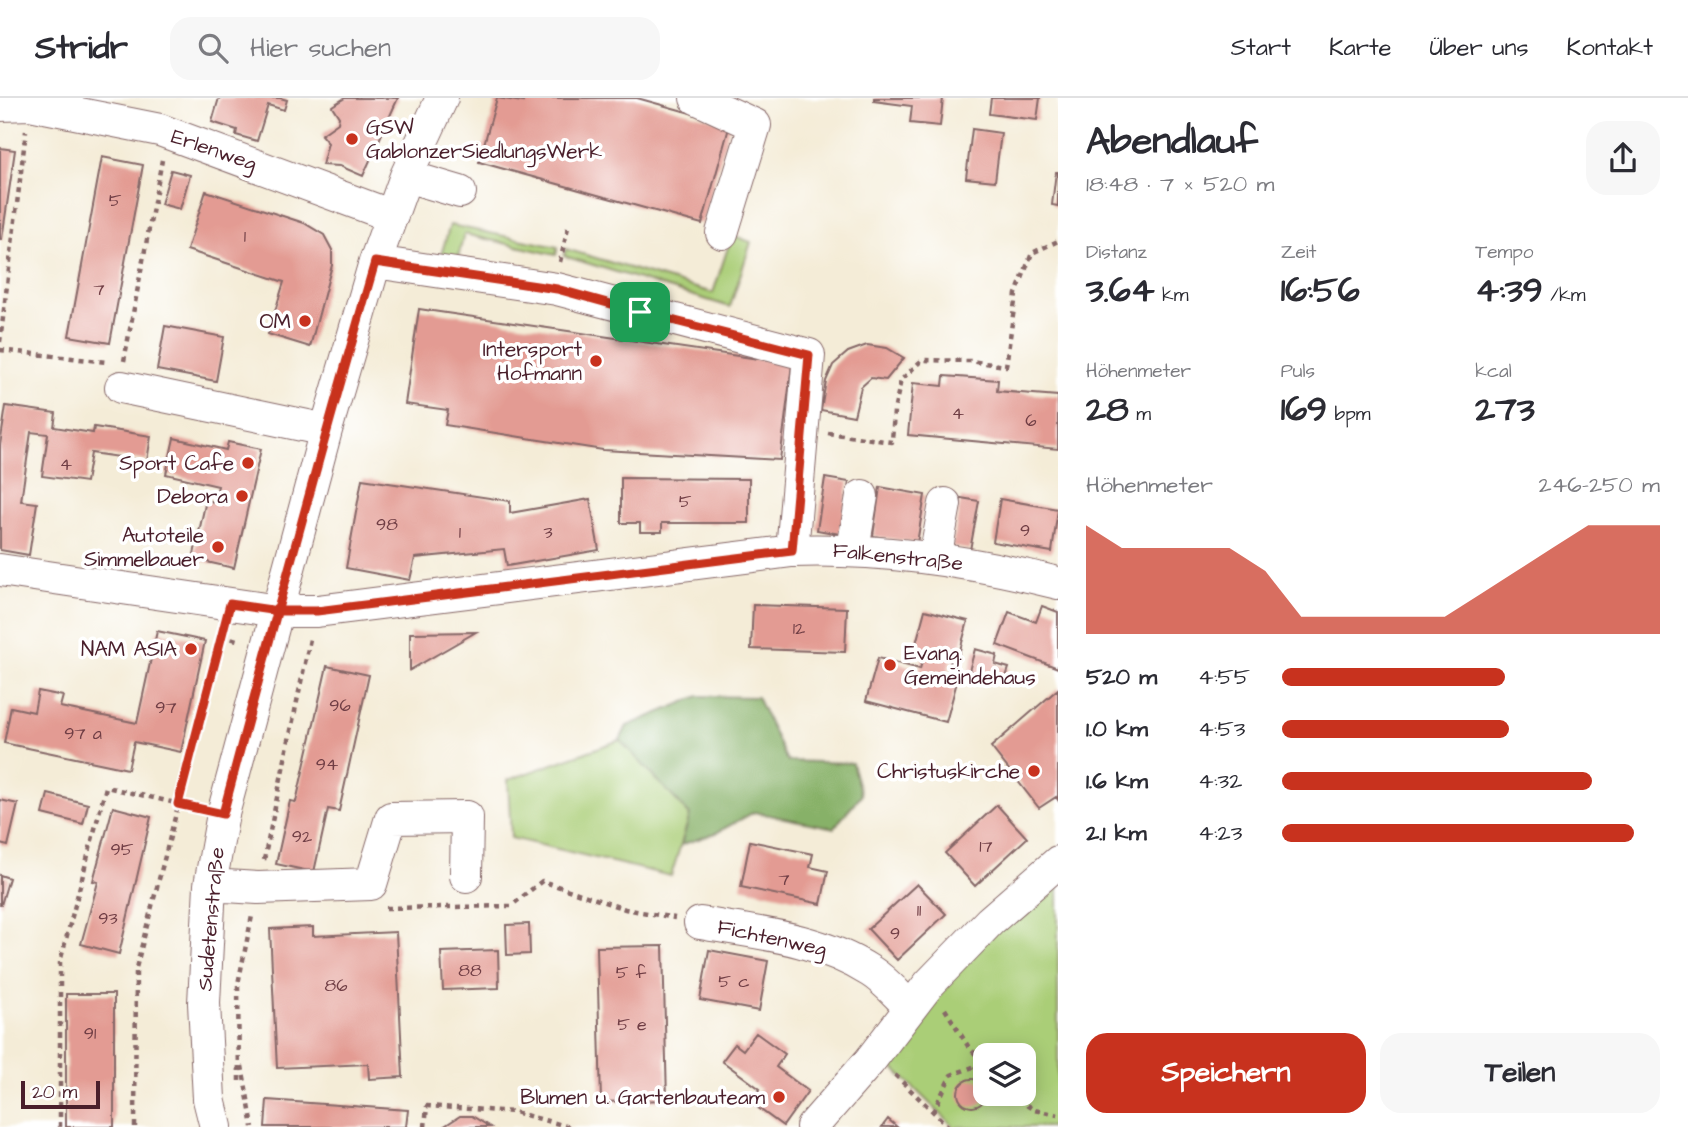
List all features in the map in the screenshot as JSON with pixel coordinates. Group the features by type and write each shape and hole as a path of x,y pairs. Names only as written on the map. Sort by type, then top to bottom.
{"street":[{"name":"Sudetenstraße","path":"216,1127 209,1099 204,1003 210,885 223,814 326,430 375,262 407,176 442,98"},
{"path":"696,98 755,125 722,233"},
{"name":"Erlenweg","path":"20,102 167,133 392,216"},
{"path":"407,176 460,192"},
{"path":"375,262 557,289 723,335 809,355 792,551"},
{"path":"118,371 326,430"},
{"path":"853,549 862,496"},
{"path":"935,558 945,504"},
{"name":"Falkenstraße","path":"0,569 278,611 317,611 792,551 853,549 935,558 1001,569 1058,583"},
{"path":"210,885 258,888 370,884 391,818 467,817 466,876"},
{"path":"812,1127 874,1055 920,995 990,921 1058,862"},
{"name":"Fichtenweg","path":"699,923 798,940 840,953 920,995"}],"path":[{"path":"0,342 20,102"},
{"path":"0,350 118,371 167,133"},
{"path":"560,255 569,223"},
{"path":"803,430 892,442 894,411 901,380 922,360 970,361 1006,366 1016,294 1032,253 1058,241"},
{"path":"135,1127 136,968 230,604"},
{"path":"60,1127 60,962 106,787 223,814"},
{"path":"375,908 511,906 542,881 625,909 699,923"},
{"path":"920,995 973,1052"},
{"path":"874,1055 948,1127"},
{"path":"240,1060 253,1127"},
{"path":"933,1112 951,1075 973,1068"},
{"path":"425,1127 427,1106 514,1112 570,1127"},
{"path":"1028,1106 1034,1110 1058,1115"}],"green space":[{"path":"450,225 558,247 556,255 464,234 458,258 441,255"},
{"path":"732,235 751,242 730,307 564,256 566,249 713,293"},
{"path":"699,696 757,697 787,761 852,763 861,795 834,828 754,812 716,833 681,845 690,815 620,740 627,726"},
{"path":"620,740 690,815 671,876 511,838 508,780"},
{"path":"1058,869 1058,1127 954,1127 883,1058 916,1011"}],"building":[{"path":"219,98 287,100 284,110 268,105 257,141 236,135 237,130 212,122"},
{"name":"GSW GablonzerSiedlungsWerk","path":"345,98 398,98 363,176 340,166 322,165 328,143 321,135 338,123 339,117 332,106"},
{"path":"497,98 523,102 524,98 637,98 730,124 702,224 479,162"},
{"path":"874,98 943,98 940,126 910,123 912,106 874,101"},
{"path":"991,98 1040,98 1037,120 989,114"},
{"path":"972,129 1001,133 995,181 966,178"},
{"path":"0,148 15,150 2,239 0,239"},
{"path":"102,157 143,165 110,343 69,336"},
{"path":"171,170 190,175 180,209 161,204"},
{"path":"1058,172 1058,206 1052,205"},
{"path":"206,191 304,223 324,235 332,250 332,265 310,347 268,334 284,282 187,250"},
{"path":"419,309 792,364 780,460 603,450 445,425 448,410 405,404"},
{"path":"165,326 224,337 216,381 157,370"},
{"path":"867,345 887,348 904,358 886,380 871,378 861,387 854,416 821,410 826,381 833,365 848,352"},
{"path":"944,376 998,380 997,391 1058,396 1058,449 908,435 913,383 943,386"},
{"path":"6,406 56,413 54,427 93,433 94,427 151,436 147,461 91,453 86,482 42,476 48,434 31,432 21,501 37,503 29,555 0,550 0,445"},
{"path":"174,438 226,450 228,442 261,449 234,568 193,559 206,500 214,502 218,486 166,474"},
{"path":"621,478 749,479 749,523 662,523 662,532 640,532 640,523 621,523"},
{"path":"825,478 849,482 840,534 817,530"},
{"path":"362,479 510,501 510,513 590,499 599,550 507,566 504,549 415,558 410,580 346,568"},
{"path":"880,487 925,495 917,543 873,536"},
{"path":"961,498 979,501 970,550 952,547"},
{"path":"1000,499 1058,509 1052,552 993,542"},
{"path":"753,605 847,608 845,652 751,649"},
{"path":"1042,606 1058,612 1058,668 997,645 1009,612 1036,622"},
{"name":"Evang. Gemeindehaus","path":"925,610 968,621 957,661 951,659 947,675 958,678 946,722 866,701 878,658 920,669 924,653 914,651"},
{"path":"157,631 205,641 181,752 134,742 128,769 4,743 11,707 34,712 38,691 63,696 60,707 137,723"},
{"path":"476,632 410,670 410,633"},
{"path":"975,649 997,655 995,664 1009,668 1005,680 969,671"},
{"path":"327,666 369,675 339,811 328,809 314,872 276,864 290,801 296,802"},
{"name":"Christuskirche","path":"1058,689 1058,800 1056,797 1039,808 991,747"},
{"path":"48,794 88,804 83,824 43,814"},
{"path":"0,800 18,804 8,846 0,844"},
{"path":"997,805 1027,838 975,886 945,853"},
{"path":"113,807 151,817 119,954 81,944 98,882 93,881"},
{"path":"750,841 813,854 810,867 828,871 821,904 741,887"},
{"path":"0,875 9,878 1,905 0,905"},
{"path":"917,884 946,914 897,960 868,929"},
{"path":"529,924 530,954 507,955 506,925"},
{"path":"313,927 313,936 396,932 403,1077 369,1079 368,1064 277,1068 270,929"},
{"path":"663,946 667,1100 601,1102 597,947"},
{"path":"498,950 499,988 443,990 441,952"},
{"path":"709,950 768,961 759,1011 700,1000"},
{"path":"66,994 114,994 114,1127 66,1127"},
{"path":"756,1033 785,1054 776,1067 808,1091 783,1126 750,1102 760,1089 722,1061 735,1044 743,1050"},
{"path":"972,1079 973,1106 977,1106 972,1107 962,1103 958,1093 962,1083"},
{"path":"267,1100 408,1110 406,1127 265,1127"},
{"path":"460,1116 472,1116 490,1127 443,1127"},
{"path":"888,1119 897,1127 882,1127"}],"place":[{"name":"GSW GablonzerSiedlungsWerk","path":"352,139"},
{"name":"OM","path":"305,321"},
{"name":"Intersport Hofmann","path":"596,361"},
{"name":"Sport Cafe","path":"248,463"},
{"name":"Debora","path":"242,496"},
{"name":"Autoteile Simmelbauer","path":"218,547"},
{"name":"NAM ASIA","path":"191,649"},
{"name":"Evang. Gemeindehaus","path":"890,665"},
{"name":"Christuskirche","path":"1034,771"},
{"name":"Blumen u. Gartenbauteam","path":"779,1097"}],"route":[{"path":"640,312 557,289 375,262 326,430 278,611 223,814 178,804 230,604 278,611 317,611 792,551 809,355 640,312"}]}
